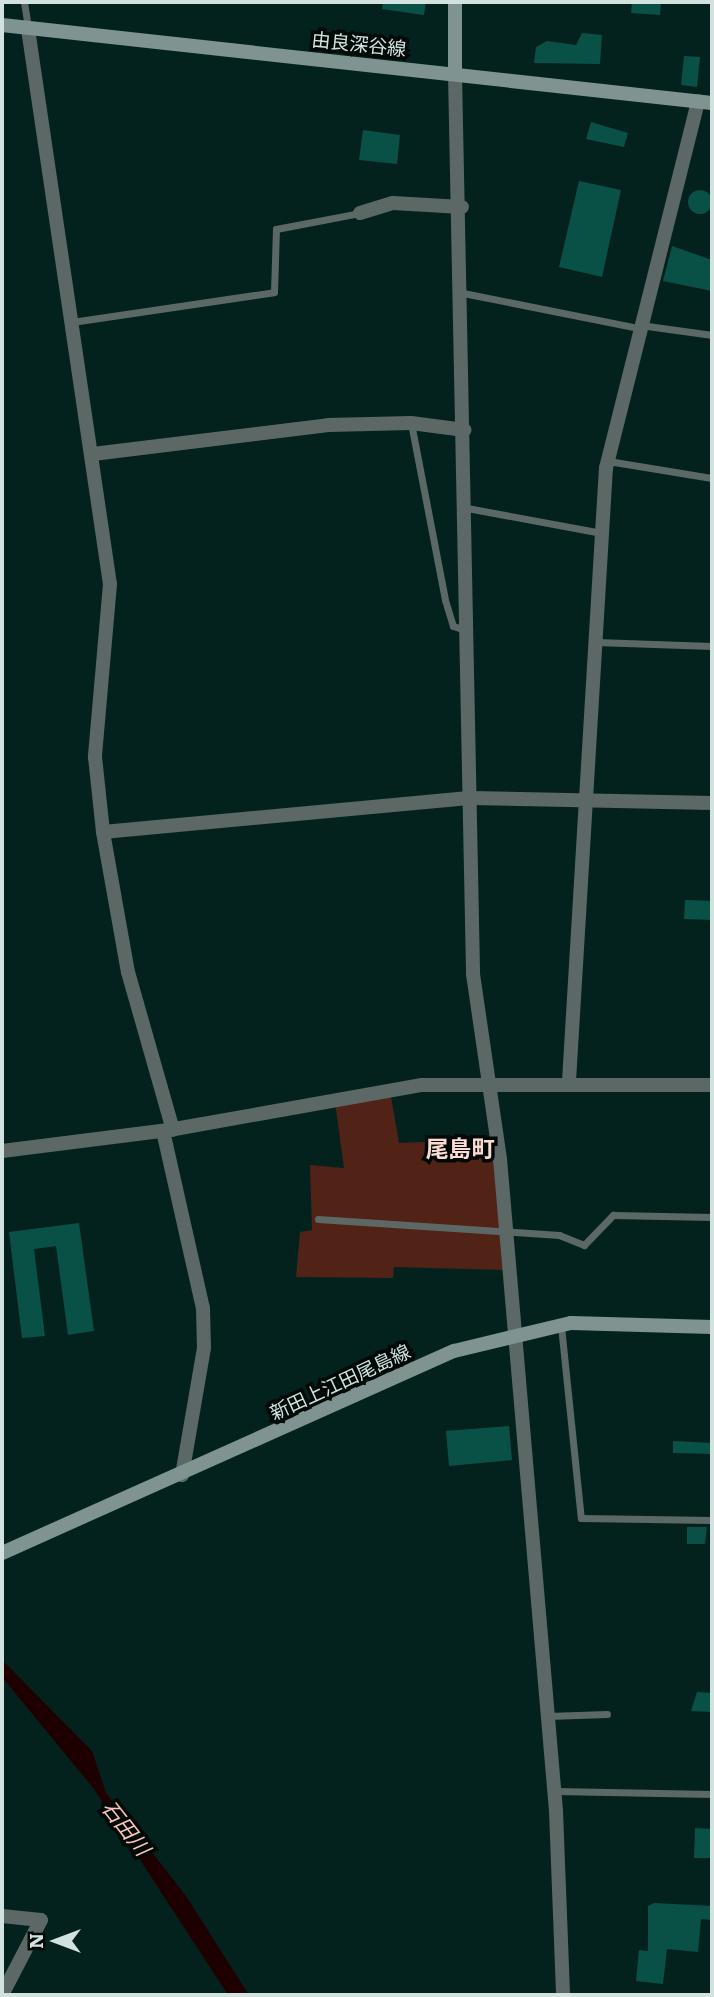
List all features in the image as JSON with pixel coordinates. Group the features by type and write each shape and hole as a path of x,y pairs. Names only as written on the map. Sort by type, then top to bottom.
{"main road":[{"path":"455,2 455,74"},
{"name":"由良深谷線","path":"2,25 705,102"},
{"name":"新田上江田尾島線","path":"2,1553 182,1475 454,1351 514,1334 561,1325 712,1327"}],"street":[{"path":"28,29 93,454 110,584 94,757 103,832 128,972 168,1130 203,1308 204,1348 182,1475"},
{"path":"455,74 462,207 473,974 506,1231 554,1791 563,1995"},
{"path":"569,1081 608,461 639,326 705,102"},
{"path":"360,214 393,203 462,207"},
{"path":"93,454 280,429 411,423 465,430"},
{"path":"103,832 471,799 712,803"},
{"path":"2,1151 168,1130 422,1085 487,1080 712,1085"},
{"path":"2,1916 41,1920 2,1994"}],"lane":[{"path":"24,2 28,29"},
{"path":"72,321 274,292 276,229 360,214"},
{"path":"463,293 639,326 712,335"},
{"path":"411,423 445,600 453,626 469,631"},
{"path":"608,461 712,478"},
{"path":"467,508 602,533"},
{"path":"595,642 712,646"},
{"path":"318,1219 559,1235 584,1245 613,1215 712,1217"},
{"path":"561,1325 580,1518 712,1520"},
{"path":"547,1716 607,1714"},
{"path":"554,1791 712,1794"}],"shaded area":[{"path":"390,1091 399,1143 446,1141 446,1151 493,1154 503,1270 394,1267 393,1278 296,1277 300,1232 312,1230 310,1165 344,1168 335,1102"}],"water":[{"name":"石田川","path":"2,1660 92,1751 106,1793 186,1896 249,1995 228,1995 94,1789 2,1677"}],"building":[{"path":"383,2 426,2 424,15 382,9"},
{"path":"632,2 661,2 660,15 631,13"},
{"path":"582,33 602,35 600,64 534,63 536,47 547,41 576,45"},
{"path":"684,56 700,57 697,87 681,85"},
{"path":"591,122 628,133 624,147 586,139"},
{"path":"363,130 400,135 397,164 359,160"},
{"path":"579,181 621,190 602,277 559,267"},
{"path":"700,190 711,197 712,202 705,213 700,214 689,207 688,202 695,191"},
{"path":"672,246 712,260 712,291 663,281"},
{"path":"685,900 712,901 712,920 684,919"},
{"path":"79,1223 94,1331 68,1335 56,1246 34,1249 45,1336 22,1338 9,1232"},
{"path":"509,1426 512,1460 449,1466 446,1431"},
{"path":"673,1441 712,1443 712,1454 673,1453"},
{"path":"687,1527 707,1527 705,1544 687,1544"},
{"path":"697,1692 712,1693 712,1712 691,1711"},
{"path":"695,1828 712,1829 712,1858 694,1858"},
{"path":"654,1903 712,1906 712,1920 701,1919 698,1952 667,1949 663,1984 636,1981 639,1950 648,1951 648,1906"}],"district":[{"name":"尾島町","path":"460,1147"}]}
